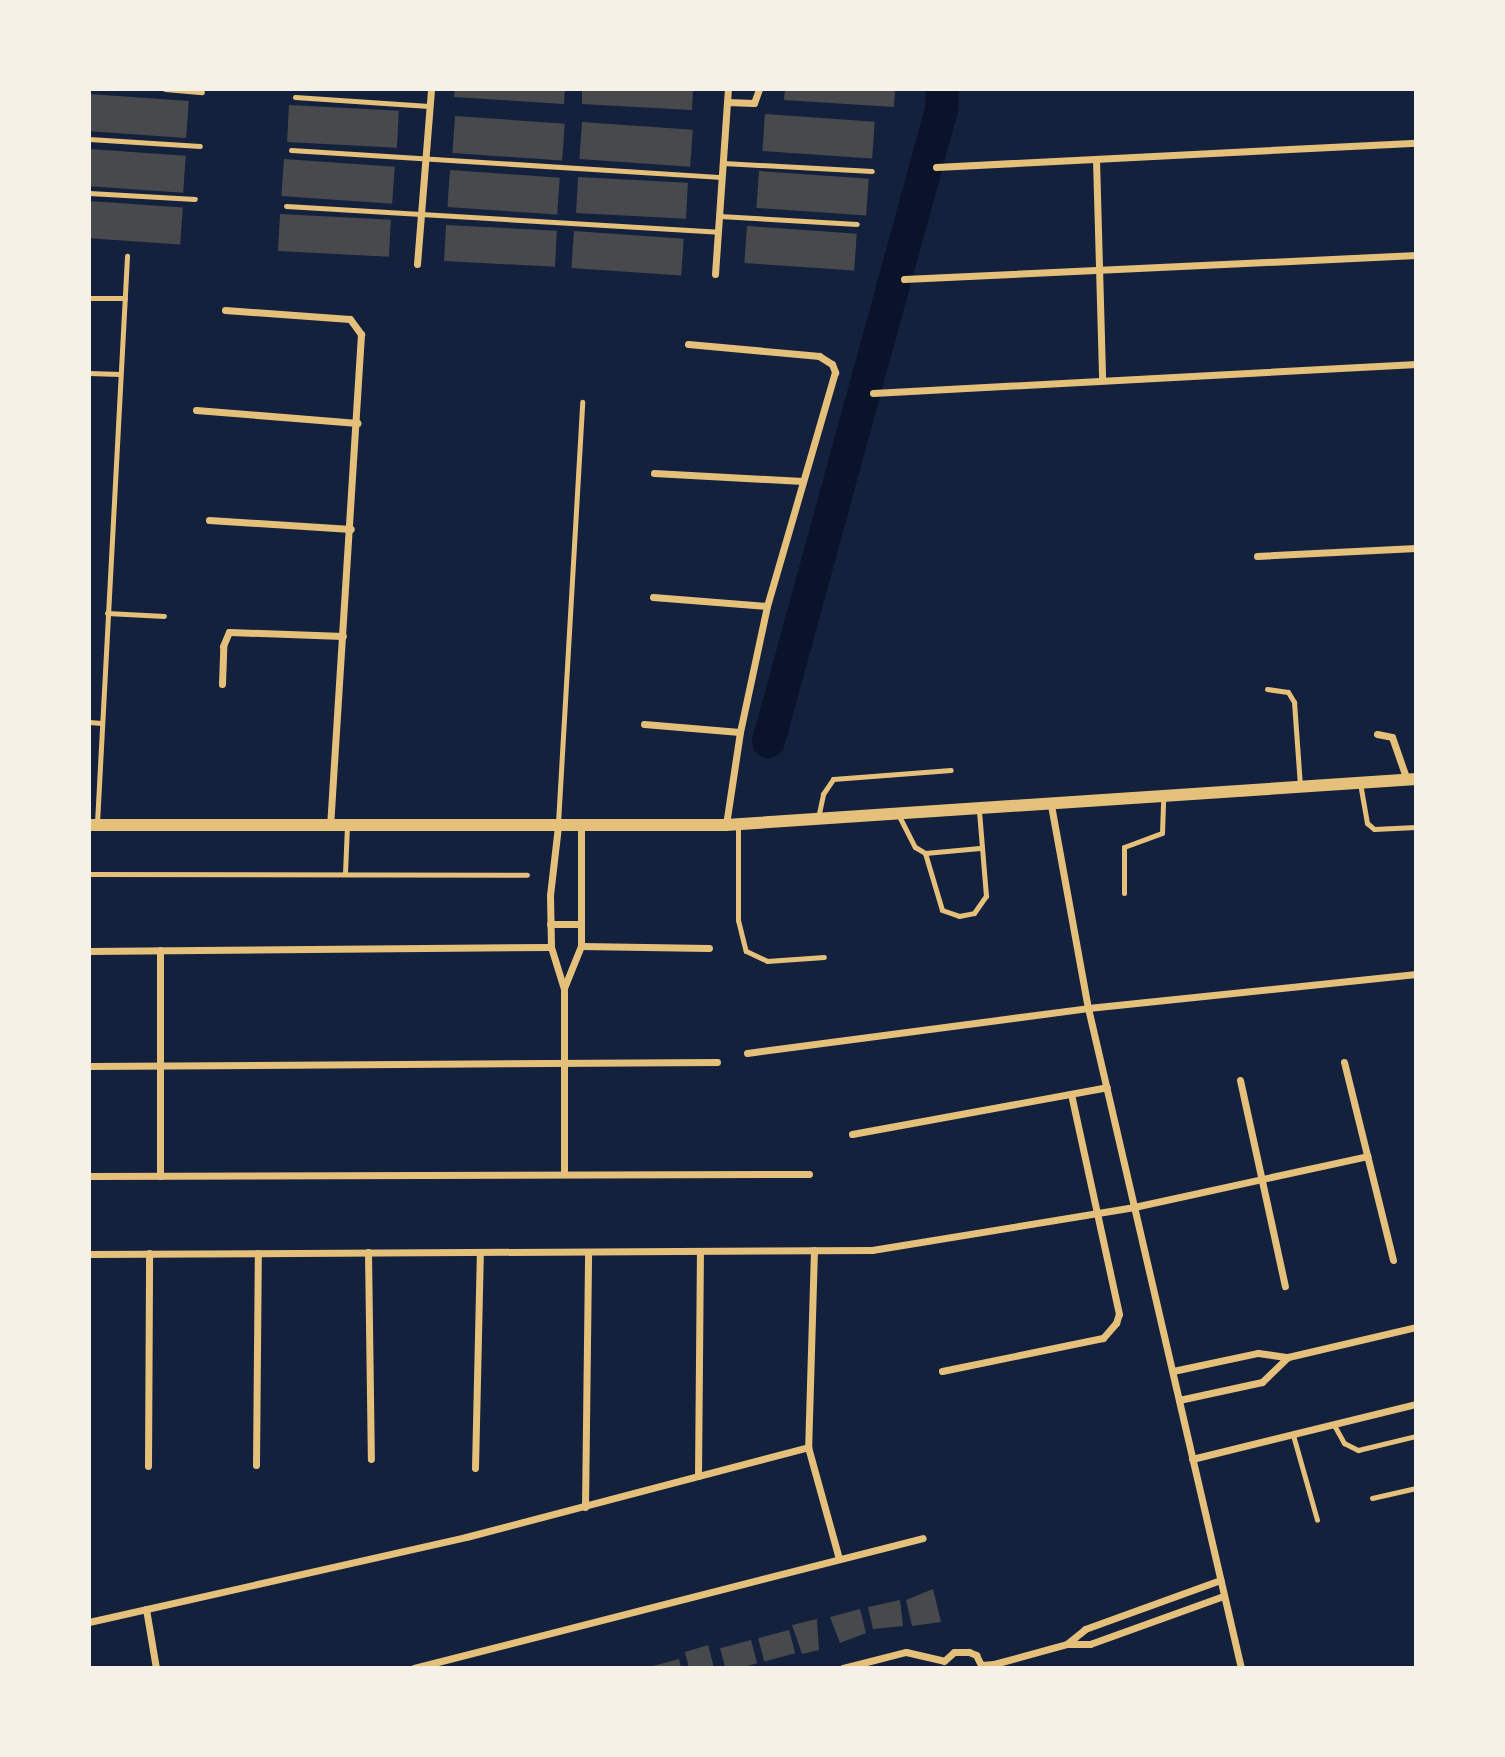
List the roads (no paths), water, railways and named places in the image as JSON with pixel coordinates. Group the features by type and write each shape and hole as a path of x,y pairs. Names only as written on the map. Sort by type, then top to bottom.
{"street":[{"path":"417,264 431,89"},
{"path":"715,274 728,89"},
{"path":"727,102 754,103 759,89"},
{"path":"936,167 1416,143"},
{"path":"1096,159 1102,380"},
{"path":"904,279 1416,255"},
{"path":"225,310 336,317 356,323 361,334 351,529 330,826"},
{"path":"688,344 819,356 832,364 834,376 767,606 740,732 732,825"},
{"path":"873,393 1416,364"},
{"path":"196,410 357,423"},
{"path":"654,473 803,481"},
{"path":"209,520 351,529"},
{"path":"1257,556 1416,548"},
{"path":"653,597 767,606"},
{"path":"222,684 223,646 229,632 343,636"},
{"path":"644,724 740,732"},
{"path":"93,825 732,825 979,811 1411,779 1392,737 1377,734"},
{"path":"1051,805 1088,1008 1241,1668"},
{"path":"558,826 550,924 551,947 564,989 564,1173"},
{"path":"564,989 581,946 581,826"},
{"path":"550,924 581,924"},
{"path":"581,946 709,947"},
{"path":"89,951 551,947"},
{"path":"160,950 160,1176"},
{"path":"747,1053 1088,1008 1416,974"},
{"path":"89,1066 717,1062"},
{"path":"1344,1062 1393,1260"},
{"path":"1240,1080 1285,1286"},
{"path":"852,1134 1107,1087"},
{"path":"942,1371 1103,1338 1110,1332 1119,1314 1071,1094"},
{"path":"89,1254 884,1248 1134,1207 1367,1156"},
{"path":"89,1176 809,1174"},
{"path":"814,1250 808,1447 839,1559"},
{"path":"698,1476 700,1251"},
{"path":"368,1252 371,1459"},
{"path":"585,1507 588,1252"},
{"path":"257,1465 258,1253"},
{"path":"475,1468 480,1253"},
{"path":"148,1466 149,1254"},
{"path":"1173,1371 1258,1353 1288,1357 1416,1327"},
{"path":"1179,1400 1262,1382 1288,1357"},
{"path":"1192,1459 1416,1405"},
{"path":"89,1622 585,1507 808,1447"},
{"path":"414,1668 923,1538"},
{"path":"1067,1644 1085,1629 1220,1580"},
{"path":"844,1668 906,1652 943,1664 954,1652 969,1652 976,1655 981,1667 1067,1644 1090,1644 1223,1596"},
{"path":"146,1609 156,1668"}],"lane":[{"path":"165,89 202,92"},
{"path":"295,97 429,107"},
{"path":"89,139 200,146"},
{"path":"291,150 722,177"},
{"path":"723,163 873,171"},
{"path":"89,192 195,200"},
{"path":"286,206 718,232"},
{"path":"719,216 857,224"},
{"path":"93,825 127,256"},
{"path":"89,298 125,298"},
{"path":"89,373 120,374"},
{"path":"558,826 582,402"},
{"path":"107,613 164,616"},
{"path":"1268,688 1288,692 1294,702 1300,788"},
{"path":"89,722 101,723"},
{"path":"818,820 823,794 833,779 951,770"},
{"path":"1360,783 1367,823 1374,829 1416,827"},
{"path":"1124,893 1124,848 1162,833 1163,797"},
{"path":"925,853 942,910 958,916 974,913 985,896 979,811"},
{"path":"899,816 915,847 925,853 980,848"},
{"path":"732,825 738,920 746,951 767,961 824,957"},
{"path":"345,873 347,826"},
{"path":"89,874 527,875"},
{"path":"1334,1425 1349,1448 1358,1450 1416,1436"},
{"path":"1293,1435 1317,1520"},
{"path":"1372,1498 1416,1488"}],"waterway":[{"path":"768,741 941,109 942,89"}]}
